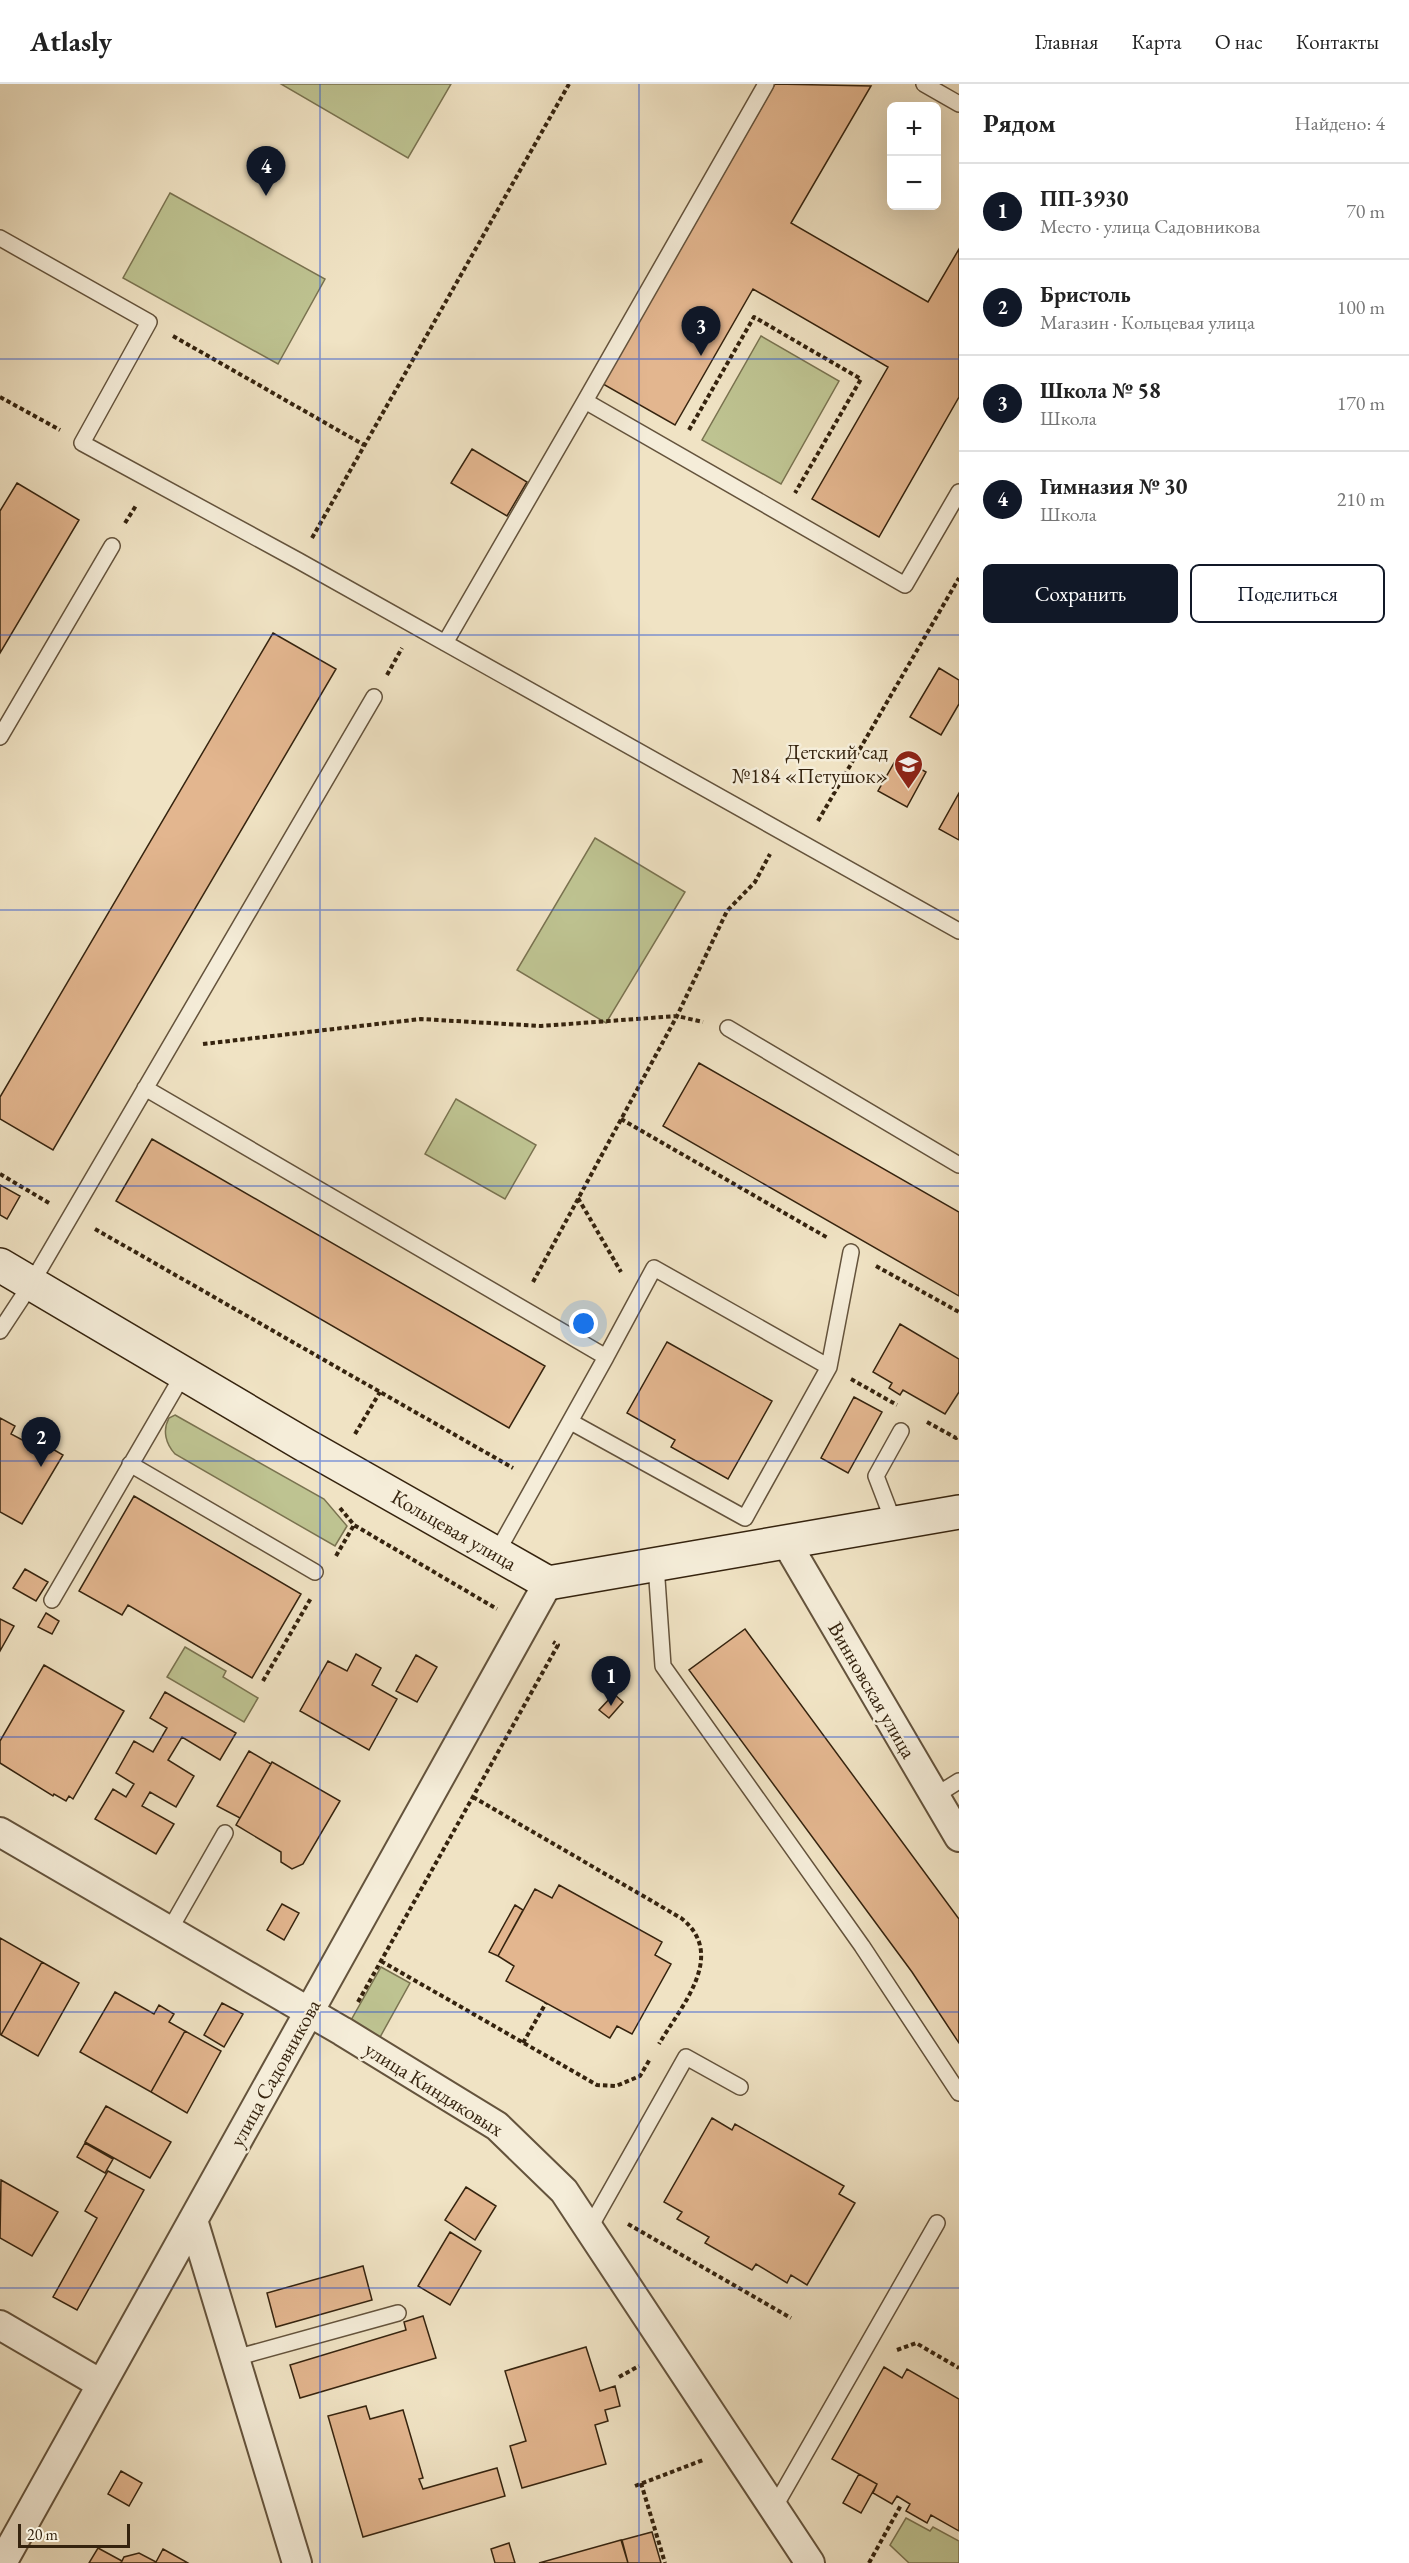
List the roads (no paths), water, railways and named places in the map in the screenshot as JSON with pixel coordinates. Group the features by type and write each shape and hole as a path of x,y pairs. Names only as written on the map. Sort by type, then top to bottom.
{"street":[{"name":"Кольцевая улица","path":"0,1265 548,1583"},
{"path":"548,1583 657,1564 747,1533 786,1542 959,1512"},
{"name":"Винновская улица","path":"786,1542 933,1797 959,1837"},
{"name":"улица Садовникова","path":"2,2563 548,1583"},
{"name":"улица Киндяковых","path":"0,1832 342,2031 497,2126 595,2218 734,2448 810,2563"},
{"path":"193,2220 297,2563"},
{"path":"0,2325 101,2384"}],"lane":[{"path":"445,643 766,84"},
{"path":"924,84 959,104"},
{"path":"0,238 149,322 82,442 959,931"},
{"path":"585,401 905,585 959,492"},
{"path":"0,737 112,546"},
{"path":"0,1331 31,1284 375,697"},
{"path":"728,1029 959,1165"},
{"path":"145,1088 606,1357"},
{"path":"571,1422 747,1533 829,1367 851,1252"},
{"path":"496,1554 571,1422 654,1268 829,1367"},
{"path":"52,1600 184,1373"},
{"path":"894,1523 876,1476 901,1431"},
{"path":"130,1464 315,1572"},
{"path":"657,1564 663,1666 862,1946 959,2093"},
{"path":"933,1797 959,1780"},
{"path":"169,1931 225,1833"},
{"path":"595,2218 686,2057 740,2088"},
{"path":"774,2508 937,2223"},
{"path":"235,2358 398,2313"}],"place":[{"name":"Гимназия № 30","path":"266,196"},
{"name":"Школа № 58","path":"701,356"},
{"name":"Детский сад №184 «Петушок»","path":"909,790"},
{"name":"Бристоль","path":"41,1467"},
{"name":"ПП-3930","path":"611,1706"}]}
